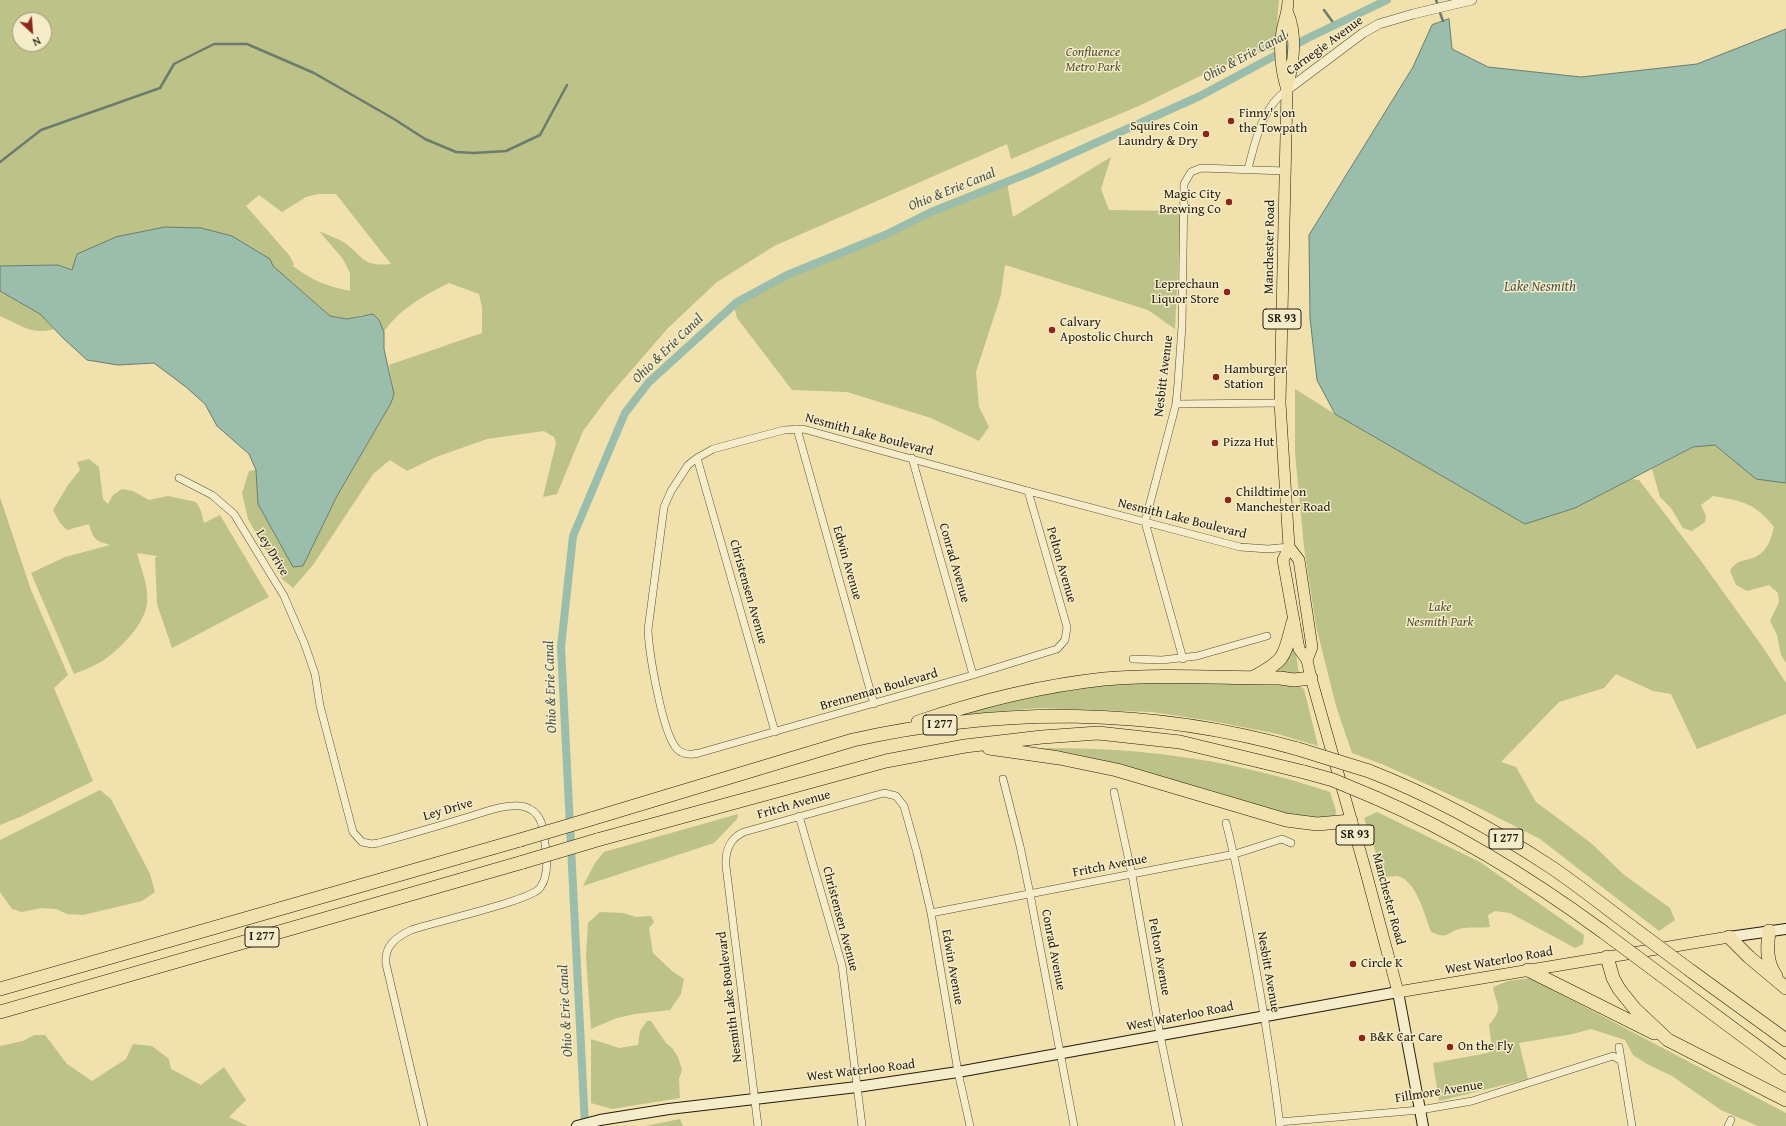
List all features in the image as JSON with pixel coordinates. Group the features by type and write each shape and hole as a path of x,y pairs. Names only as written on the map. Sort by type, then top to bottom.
{"highway":[{"path":"1252,678 1273,667 1284,656 1293,622"},
{"path":"889,732 966,705 1045,687 1106,679 1252,678 1294,680 1311,678"},
{"name":"I 277","path":"0,989 520,840 853,740 889,732 996,718 1026,716 1093,716 1162,721 1216,729 1298,749 1393,780 1456,810 1512,842 1553,869 1786,1040"},
{"name":"I 277","path":"0,1012 596,840 886,761 971,745 1042,737 1098,733 1180,742 1304,772 1333,780 1411,813 1498,861 1561,902 1786,1068"},
{"path":"971,745 1099,766 1175,786 1286,820 1317,824 1351,821"},
{"path":"1769,931 1767,943 1769,962 1772,971 1785,987"},
{"path":"1729,937 1749,957 1785,987"},
{"path":"1606,957 1613,978 1623,995 1635,1009 1668,1040"},
{"path":"1528,970 1786,1100"}],"main road":[{"name":"Manchester Road","path":"1287,90 1282,72 1282,31 1288,13 1288,0"},
{"name":"Manchester Road","path":"1288,13 1293,26 1293,66 1287,90 1280,402 1289,547 1284,560 1293,622 1299,649 1307,660 1398,992 1423,1126"},
{"name":"Manchester Road","path":"1289,547 1299,560 1312,647 1307,660"},
{"name":"West Waterloo Road","path":"577,1126 600,1120 669,1109 857,1086 1022,1062 1160,1035 1398,992 1786,928"}],"street":[{"name":"Carnegie Avenue","path":"1287,90 1363,33 1379,24 1472,0"},
{"path":"1248,170 1270,106 1287,90"},
{"name":"Nesbitt Avenue","path":"1145,522 1176,404 1182,326 1184,184 1188,176 1196,169 1285,171"},
{"path":"1176,404 1280,402"},
{"name":"Edwin Avenue","path":"797,429 874,704"},
{"name":"Nesmith Lake Boulevard","path":"699,753 692,755 682,752 670,739 649,653 648,630 664,507 671,491 688,465 697,458 720,447 784,430 810,430 1028,491 1240,547 1268,550 1289,547"},
{"name":"Christensen Avenue","path":"697,458 775,732"},
{"name":"Conrad Avenue","path":"912,458 973,675"},
{"name":"Ley Drive","path":"179,478 212,495 234,514 284,596 305,645 315,674 320,703 352,828 358,839 367,843 378,843 487,812 514,806 530,809 535,812 541,821 546,846 546,868 544,880 537,891 517,900 411,930 397,938 387,951 386,964 424,1126"},
{"name":"Pelton Avenue","path":"1028,491 1067,627 1067,634 1062,645"},
{"path":"1145,522 1183,659"},
{"path":"1133,660 1183,659 1267,636"},
{"name":"Brenneman Boulevard","path":"699,753 1053,652 1062,645"},
{"name":"Conrad Avenue","path":"1003,779 1020,846 1030,894 1053,1013 1059,1054 1074,1126"},
{"name":"Fritch Avenue","path":"726,866 729,846 740,833 884,792 896,796 901,802 906,813"},
{"name":"Pelton Avenue","path":"1114,792 1132,875 1160,1035 1179,1126"},
{"name":"Edwin Avenue","path":"906,813 931,913 958,1072 970,1126"},
{"name":"Christensen Avenue","path":"799,816 842,965 862,1126"},
{"name":"Nesbitt Avenue","path":"1226,823 1235,854 1275,1079 1280,1124"},
{"name":"Fritch Avenue","path":"931,913 1235,854 1282,839 1291,843"},
{"name":"Nesmith Lake Boulevard","path":"726,866 758,1126"},
{"path":"1619,1047 1632,1126"},
{"name":"Fillmore Avenue","path":"1280,1124 1420,1110 1481,1099 1613,1056 1620,1060"}],"green space":[{"name":"Confluence Metro Park","path":"0,0 1279,0 1275,49 1240,59 1223,66 1141,105 1011,159 1007,144 774,246 717,282 668,328 609,396 583,431 557,494 543,497 556,443 554,437 544,431 487,439 436,457 407,471 390,460 373,474 313,565 293,588 282,579 248,519 242,493 249,471 256,470 258,504 293,567 303,566 337,496 391,403 394,394 389,365 482,333 482,307 479,294 449,283 413,303 397,316 384,332 379,320 362,315 347,319 330,316 273,266 270,259 72,270 58,265 0,266","holes":["318,194 336,194 391,264 374,264 364,260 345,243 319,231 343,259 350,273 350,291 320,282 307,276 293,266 294,264 289,255 246,206 259,195 282,212 306,197"]},
{"path":"1111,157 1101,189 1109,210 1181,211 1175,329 1148,310 1005,265 1001,295 976,372 979,407 989,427 979,441 931,418 847,392 792,390 737,318 734,305 787,275 928,213 1007,182 1013,217"},
{"path":"0,291 40,314 54,329 46,331 33,330 0,316"},
{"name":"Lake Nesmith Park","path":"1295,389 1335,414 1525,524 1575,508 1632,479 1639,480 1701,561 1762,646 1786,683 1786,714 1697,749 1671,694 1653,691 1616,674 1604,688 1559,702 1501,762 1516,767 1536,802 1591,843 1623,874 1670,908 1675,920 1659,931 1540,839 1477,807 1384,765 1352,753 1336,706 1316,626 1304,547 1295,453"},
{"path":"1715,445 1756,478 1786,483 1786,663 1781,655 1777,635 1770,621 1779,602 1778,593 1769,585 1747,591 1736,585 1730,571 1739,562 1757,556 1764,550 1774,527 1761,513 1748,504 1713,496 1701,505 1706,516 1705,522 1692,531 1683,528 1671,508 1660,497 1652,469 1693,447"},
{"path":"89,459 99,467 103,499 108,504 113,495 122,489 133,491 149,500 168,496 196,502 201,511 204,523 220,515 269,597 172,648 157,604 155,558 157,556 137,553 147,591 147,604 141,621 128,638 112,654 94,665 74,674 31,573 65,557 110,545 96,539 89,524 67,530 60,523 53,510 68,485 80,470 77,462"},
{"path":"0,497 31,590 68,675 54,688 93,781 20,817 0,825"},
{"path":"1295,646 1299,675 1272,675"},
{"path":"1162,682 1291,682 1304,689 1318,746 1278,734 1212,721 1152,712 1038,708 963,715 962,712 1045,692 1108,685"},
{"path":"1041,748 1078,748 1151,753 1259,771 1330,792 1336,811 1335,817 1327,820 1284,814 1223,794 1168,779 1042,751"},
{"path":"100,790 111,799 150,874 155,892 142,901 83,915 67,914 56,909 41,908 22,912 12,909 0,892 0,840"},
{"path":"1377,812 1480,862 1584,935 1583,944 1575,948 1510,913 1495,911 1488,915 1490,927 1464,928 1446,935 1431,932 1423,908 1415,891 1404,879 1397,876 1384,877 1364,818"},
{"path":"738,814 737,819 714,843 583,886 595,863 604,852"},
{"path":"600,912 623,913 636,917 651,916 654,922 649,928 653,953 672,971 684,979 681,994 670,1010 635,1014 617,1018 591,1029 586,956 588,923"},
{"path":"1530,978 1786,1113 1786,1126 1758,1126 1721,1110 1672,1076 1647,1064 1633,1055 1625,1040 1591,1029 1573,1034 1519,1043 1528,1079 1439,1101 1433,1063 1488,1053 1492,1049 1489,1025 1497,1014 1498,1010 1493,987 1508,981"},
{"path":"647,1021 651,1021 666,1043 672,1048 678,1057 682,1070 679,1079 680,1098 612,1109 591,1103 591,1039 619,1048 638,1045 640,1031"},
{"path":"34,1035 45,1035 67,1064 92,1081 126,1059 133,1044 152,1046 169,1059 171,1069 201,1085 224,1067 246,1100 229,1117 248,1126 0,1126 0,1046 23,1041"},
{"path":"680,1119 683,1126 646,1126"}],"water":[{"name":"Lake Nesmith","path":"1449,19 1452,49 1488,67 1581,77 1697,64 1786,29 1786,483 1756,479 1715,445 1693,447 1575,508 1525,524 1335,414 1317,380 1310,318 1309,235 1413,67 1432,25"},
{"path":"165,227 201,228 232,236 270,259 273,266 330,316 347,319 373,314 379,320 384,332 384,349 394,394 391,403 337,496 303,566 293,567 258,504 256,470 249,454 217,426 205,404 186,387 154,363 118,365 87,360 40,314 0,291 0,266 58,265 72,270 77,254 116,237"}],"waterway":[{"name":"Ohio & Erie Canal","path":"585,1126 561,647 573,536 625,413 649,382 737,302 787,275 885,235 931,212 1029,173 1200,96 1308,38 1387,0"},
{"path":"1436,0 1438,5"},
{"path":"1324,10 1335,25"},
{"path":"1439,10 1443,21"},
{"path":"0,162 41,130 160,88 174,64 214,44 247,44 314,73 394,119 425,139 456,152 474,153 506,151 540,135 567,85"}],"place":[{"name":"Finny's on the Towpath","path":"1231,121"},
{"name":"Squires Coin Laundry & Dry","path":"1206,134"},
{"name":"Magic City Brewing Co","path":"1229,202"},
{"name":"Leprechaun Liquor Store","path":"1227,292"},
{"name":"Calvary Apostolic Church","path":"1052,330"},
{"name":"Hamburger Station","path":"1216,377"},
{"name":"Pizza Hut","path":"1215,443"},
{"name":"Childtime on Manchester Road","path":"1228,500"},
{"name":"Circle K","path":"1353,964"},
{"name":"B&K Car Care","path":"1362,1038"},
{"name":"On the Fly","path":"1450,1047"}]}
